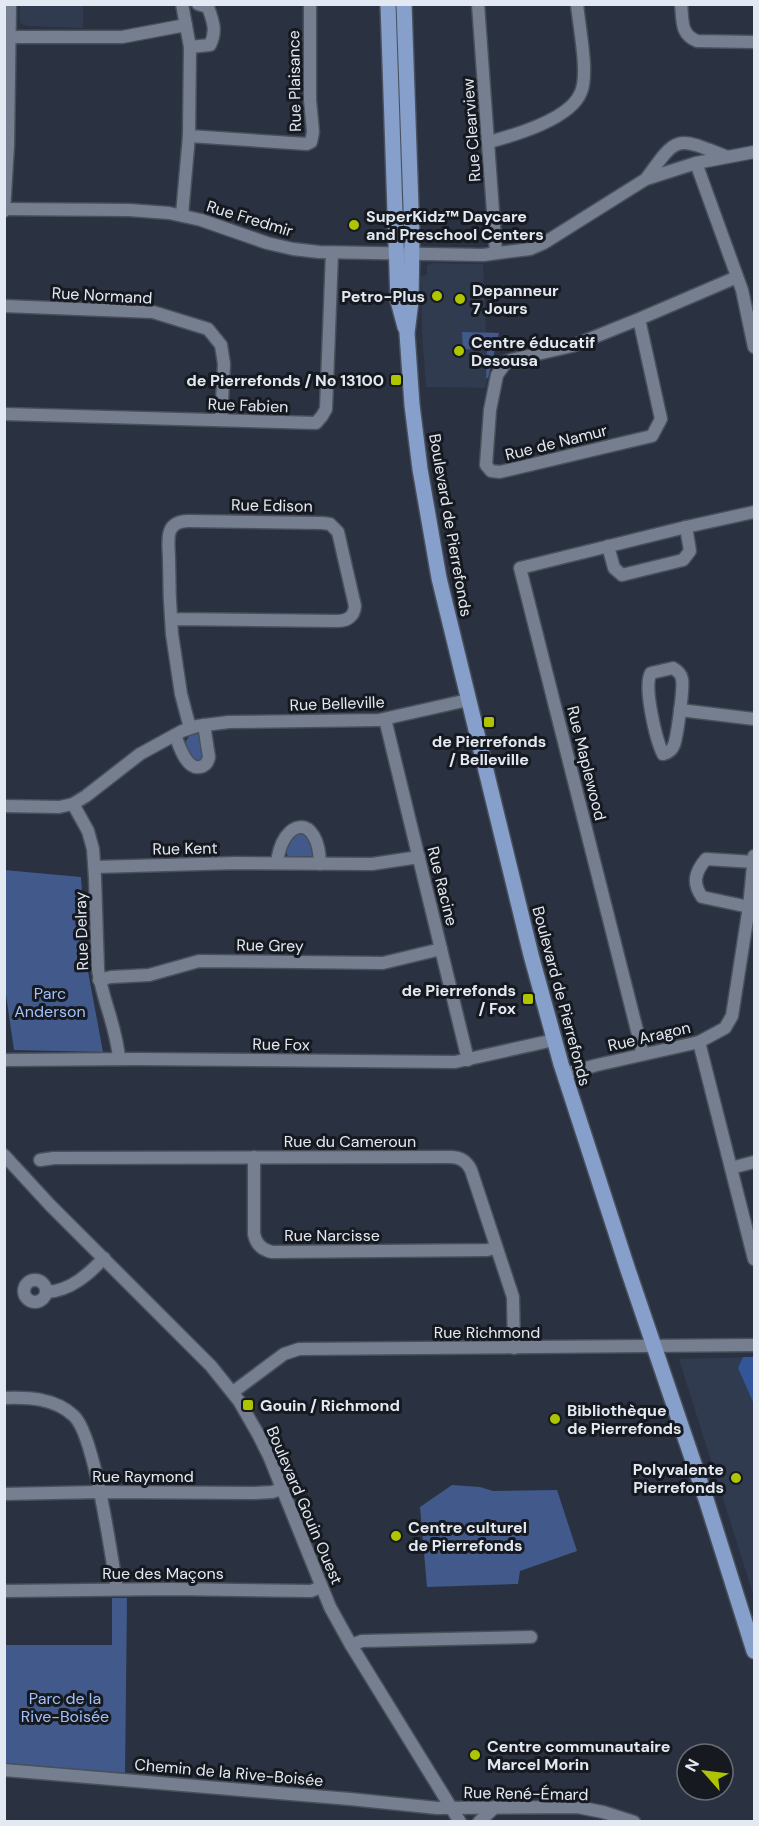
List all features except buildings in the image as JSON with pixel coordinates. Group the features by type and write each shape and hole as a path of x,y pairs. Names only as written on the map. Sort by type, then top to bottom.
{"main road":[{"name":"Boulevard de Pierrefonds","path":"387,4 403,254 411,301 407,333 416,436 441,585 531,955 554,1040 727,1562 754,1651"},
{"name":"Boulevard de Pierrefonds","path":"403,254 412,236 404,4"}],"street":[{"path":"5,210 10,4"},
{"path":"182,215 189,136 190,47 183,6 198,4 207,7 214,22 214,36 210,45 190,47"},
{"name":"Rue Plaisance","path":"189,136 307,144 311,142 313,132 310,100 310,4"},
{"name":"Rue Clearview","path":"478,4 496,253"},
{"path":"489,142 515,135 555,117 573,105 581,92 584,74 577,4"},
{"path":"681,4 685,32 689,38 697,41 754,42"},
{"path":"10,37 122,37 186,24"},
{"name":"Rue Fredmir","path":"646,179 666,152 674,145 683,142 692,143 725,156"},
{"name":"Rue Fredmir","path":"5,210 129,210 182,215 267,243 292,249 332,253 483,255 530,249 544,243 646,179 696,163 754,152"},
{"path":"696,163 742,290 754,347"},
{"name":"Rue Fabien","path":"4,414 316,423 326,410 332,253"},
{"name":"Rue de Namur","path":"639,319 661,419 652,436 500,472 491,471 486,465 490,410 497,375 507,361 572,346 737,277"},
{"name":"Rue Normand","path":"4,306 153,312 208,329 221,345 224,364 221,420"},
{"name":"Rue Maplewood","path":"643,1054 520,568 754,512"},
{"name":"Rue Edison","path":"171,620 337,621 348,619 355,606 338,532 334,526 326,523 189,521 178,522 170,530 168,537 171,620 176,671 190,728"},
{"path":"608,546 614,568 622,574 683,560 690,551 686,527"},
{"path":"673,668 680,672 682,679 680,710 674,746 669,753 663,754 651,710 647,679 651,673 673,668"},
{"name":"Rue Belleville","path":"4,806 59,807 73,804 133,759 190,728 241,722 360,722 385,719 468,700"},
{"path":"680,710 754,719"},
{"name":"Rue Racine","path":"385,719 468,1060"},
{"path":"175,735 189,764 202,767 209,757 204,725"},
{"name":"Rue Delray","path":"73,804 92,843 99,980 117,1042 119,1059"},
{"path":"277,863 288,834 295,827 302,826 311,831 318,849 320,864"},
{"name":"Rue Kent","path":"95,867 237,863 385,863 419,857"},
{"name":"Rue Aragon","path":"564,1074 699,1042 725,1028 732,1016 752,908 754,859 706,859 698,868 696,889 702,897 752,908"},
{"name":"Rue Grey","path":"99,980 149,975 199,961 383,963 441,949"},
{"name":"Rue Fox","path":"4,1060 444,1063 468,1060 554,1040"},
{"path":"699,1042 754,1259"},
{"name":"Rue du Cameroun","path":"40,1160 51,1158 450,1156 460,1158 469,1166 513,1297 514,1347"},
{"name":"Rue Narcisse","path":"254,1157 254,1234 258,1244 266,1250 272,1252 487,1251 496,1248"},
{"name":"Boulevard Gouin Ouest","path":"7,1162 201,1354 233,1392 258,1434 330,1607 460,1821"},
{"path":"731,1168 754,1162"},
{"path":"47,1292 60,1290 75,1283 104,1258"},
{"name":"Rue Richmond","path":"233,1392 284,1354 299,1349 754,1345"},
{"path":"4,1398 29,1397 56,1404 75,1416 85,1432 100,1492 117,1589"},
{"name":"Rue Raymond","path":"4,1494 255,1493 282,1489"},
{"name":"Rue des Maçons","path":"4,1591 117,1589 311,1591 321,1587"},
{"path":"351,1644 362,1641 531,1637"},
{"name":"Chemin de la Rive-Boisée","path":"4,1770 338,1798 416,1807 452,1808"},
{"path":"479,1821 495,1807"},
{"name":"Rue René-Émard","path":"452,1808 583,1808 634,1821"}],"shaded area":[{"path":"20,5 83,5 83,28 27,26 20,23"},
{"path":"431,263 483,264 486,332 499,333 485,388 426,387 421,276 427,275 427,265"},
{"path":"743,1357 754,1357 754,1404 738,1368"},
{"name":"Polyvalente Pierrefonds","path":"754,1357 754,1597 679,1359"}],"green space":[{"path":"462,332 499,333 488,378 486,378 487,350 463,349"},
{"path":"196,733 201,735 204,757 199,763 191,757 185,743 189,736"},
{"path":"301,831 309,838 312,856 288,857 286,852 289,845"},
{"name":"Parc Anderson","path":"4,870 81,877 87,966 103,1052 14,1050 5,988"},
{"path":"452,1485 480,1487 493,1491 557,1490 577,1551 520,1571 518,1584 427,1587 420,1507"},
{"name":"Parc de la Rive-Boisée","path":"112,1598 127,1598 125,1773 5,1763 5,1645 112,1645"}],"place":[{"name":"SuperKidz™ Daycare and Preschool Centers","path":"354,225"},
{"name":"Petro-Plus","path":"437,296"},
{"name":"Depanneur 7 Jours","path":"460,299"},
{"name":"Centre éducatif Desousa","path":"459,351"},
{"name":"de Pierrefonds / No 13100","path":"396,380"},
{"name":"de Pierrefonds / Belleville","path":"489,722"},
{"name":"de Pierrefonds / Fox","path":"528,999"},
{"name":"Gouin / Richmond","path":"248,1405"},
{"name":"Bibliothèque de Pierrefonds","path":"555,1419"},
{"name":"Polyvalente Pierrefonds","path":"736,1478"},
{"name":"Centre culturel de Pierrefonds","path":"396,1536"},
{"name":"Centre communautaire Marcel Morin","path":"475,1755"}]}
